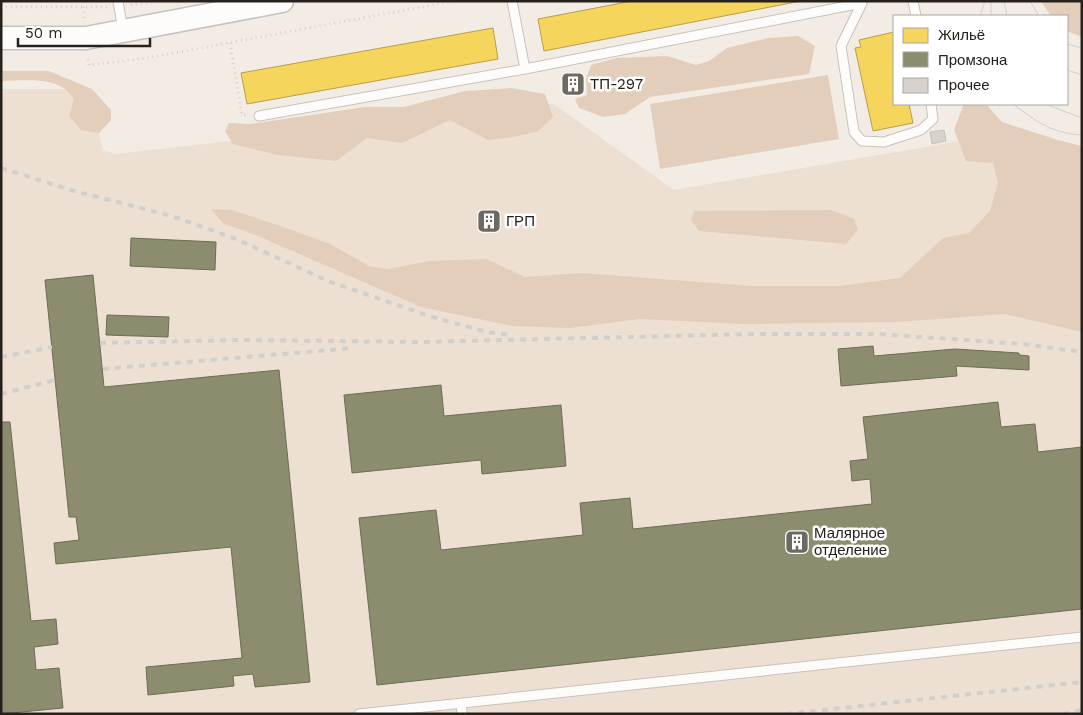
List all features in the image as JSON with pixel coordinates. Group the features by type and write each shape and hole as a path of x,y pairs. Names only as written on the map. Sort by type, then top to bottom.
{"main road":[{"path":"1,38 86,38 282,1"}],"lane":[{"path":"512,1 525,69"},
{"path":"913,1 916,15"},
{"path":"259,116 525,69 862,2"},
{"path":"862,2 841,46 854,132 862,141 884,142 921,130 933,119 931,105"},
{"path":"118,4 123,31"},
{"path":"359,714 1082,637"},
{"path":"461,702 462,714"}],"path":[{"path":"1,7 83,7 155,1"},
{"path":"88,59 89,65 147,58 454,1"},
{"path":"83,7 84,22"},
{"path":"230,43 242,115 259,116"}],"shaded area":[{"path":"1041,1 1082,1 1082,37 1068,31 1068,15 1050,15"},
{"path":"798,36 815,46 809,74 650,97 625,114 603,117 579,108 575,99 587,95 586,79 591,65 616,58 667,56 696,65 709,61 727,48 768,38"},
{"path":"1,71 49,71 92,89 111,110 111,120 99,133 81,130 69,116 74,99 68,91 60,86 41,81 1,81"},
{"path":"828,75 839,139 660,169 650,104"},
{"path":"512,88 545,94 553,117 538,131 514,137 488,140 450,120 402,143 367,138 336,161 278,155 233,144 225,131 229,123 250,124 365,107 404,107 465,91"},
{"path":"1,89 67,89 92,98 103,150 116,154 554,104 674,190 995,135 1082,163 1082,714 1,714"},
{"path":"964,105 987,105 1002,122 1082,146 1082,332 1005,314 897,322 745,324 639,319 570,328 513,326 421,307 258,236 223,223 211,209 232,210 292,230 330,244 369,266 388,269 430,261 487,259 525,277 582,273 752,286 840,286 900,278 943,238 969,233 990,211 998,183 993,163 966,161 954,130"},
{"path":"831,210 854,219 858,230 846,244 699,231 691,220 694,211"}],"building: Жильё":[{"path":"632,1 801,1 544,51 538,19"},
{"path":"493,28 498,59 247,104 241,73"},
{"path":"893,32 893,105 909,105 913,123 873,131 855,48 861,47 859,40"},
{"name":"ТП-297","path":"582,74 584,90 565,93 562,78"}],"building: Промзона":[{"name":"ГРП","path":"482,214 497,215 496,227 481,226"},
{"path":"131,238 216,242 215,270 130,266"},
{"path":"93,275 104,387 279,370 310,682 255,687 253,674 233,676 234,686 148,695 146,667 242,658 231,547 56,564 54,543 79,540 76,517 69,517 45,280"},
{"path":"107,315 169,317 168,337 106,335"},
{"path":"873,346 874,356 955,349 1019,353 1019,355 1029,356 1029,370 956,366 957,376 841,386 838,349"},
{"path":"441,385 444,416 561,405 566,466 482,474 481,460 352,473 344,395"},
{"name":"Малярное отделение","path":"998,402 1001,427 1035,424 1038,452 1082,447 1082,609 377,685 359,518 436,510 441,550 583,535 580,503 630,498 633,529 872,504 870,479 852,481 850,461 868,459 863,417"},
{"path":"1,422 10,422 31,621 56,619 58,644 34,647 36,670 59,668 63,708 1,714"}],"building: Прочее":[{"path":"944,130 946,141 932,144 930,132"}],"tram line":[{"path":"980,15 985,1"},
{"path":"991,1 991,15"},
{"path":"1004,1 1007,15"},
{"path":"1030,1 1038,15"},
{"path":"1068,44 1082,48"},
{"path":"1068,70 1082,75"},
{"path":"1014,105 1045,126 1062,132 1082,135"},
{"path":"1048,105 1082,118"}],"railway":[{"path":"1,168 74,191 172,216 236,239 328,281 429,316 487,332 512,335"},
{"path":"100,343 239,340 419,342 754,334 877,334 1023,344 1082,352"},
{"path":"1,357 52,347"},
{"path":"103,369 354,348"},
{"path":"1,394 55,380"},
{"path":"786,714 1082,682"},
{"path":"1063,714 1082,710"}],"place":[{"name":"ТП-297","path":"573,84"},
{"name":"ГРП","path":"489,221"},
{"name":"Малярное отделение","path":"797,542"}]}
